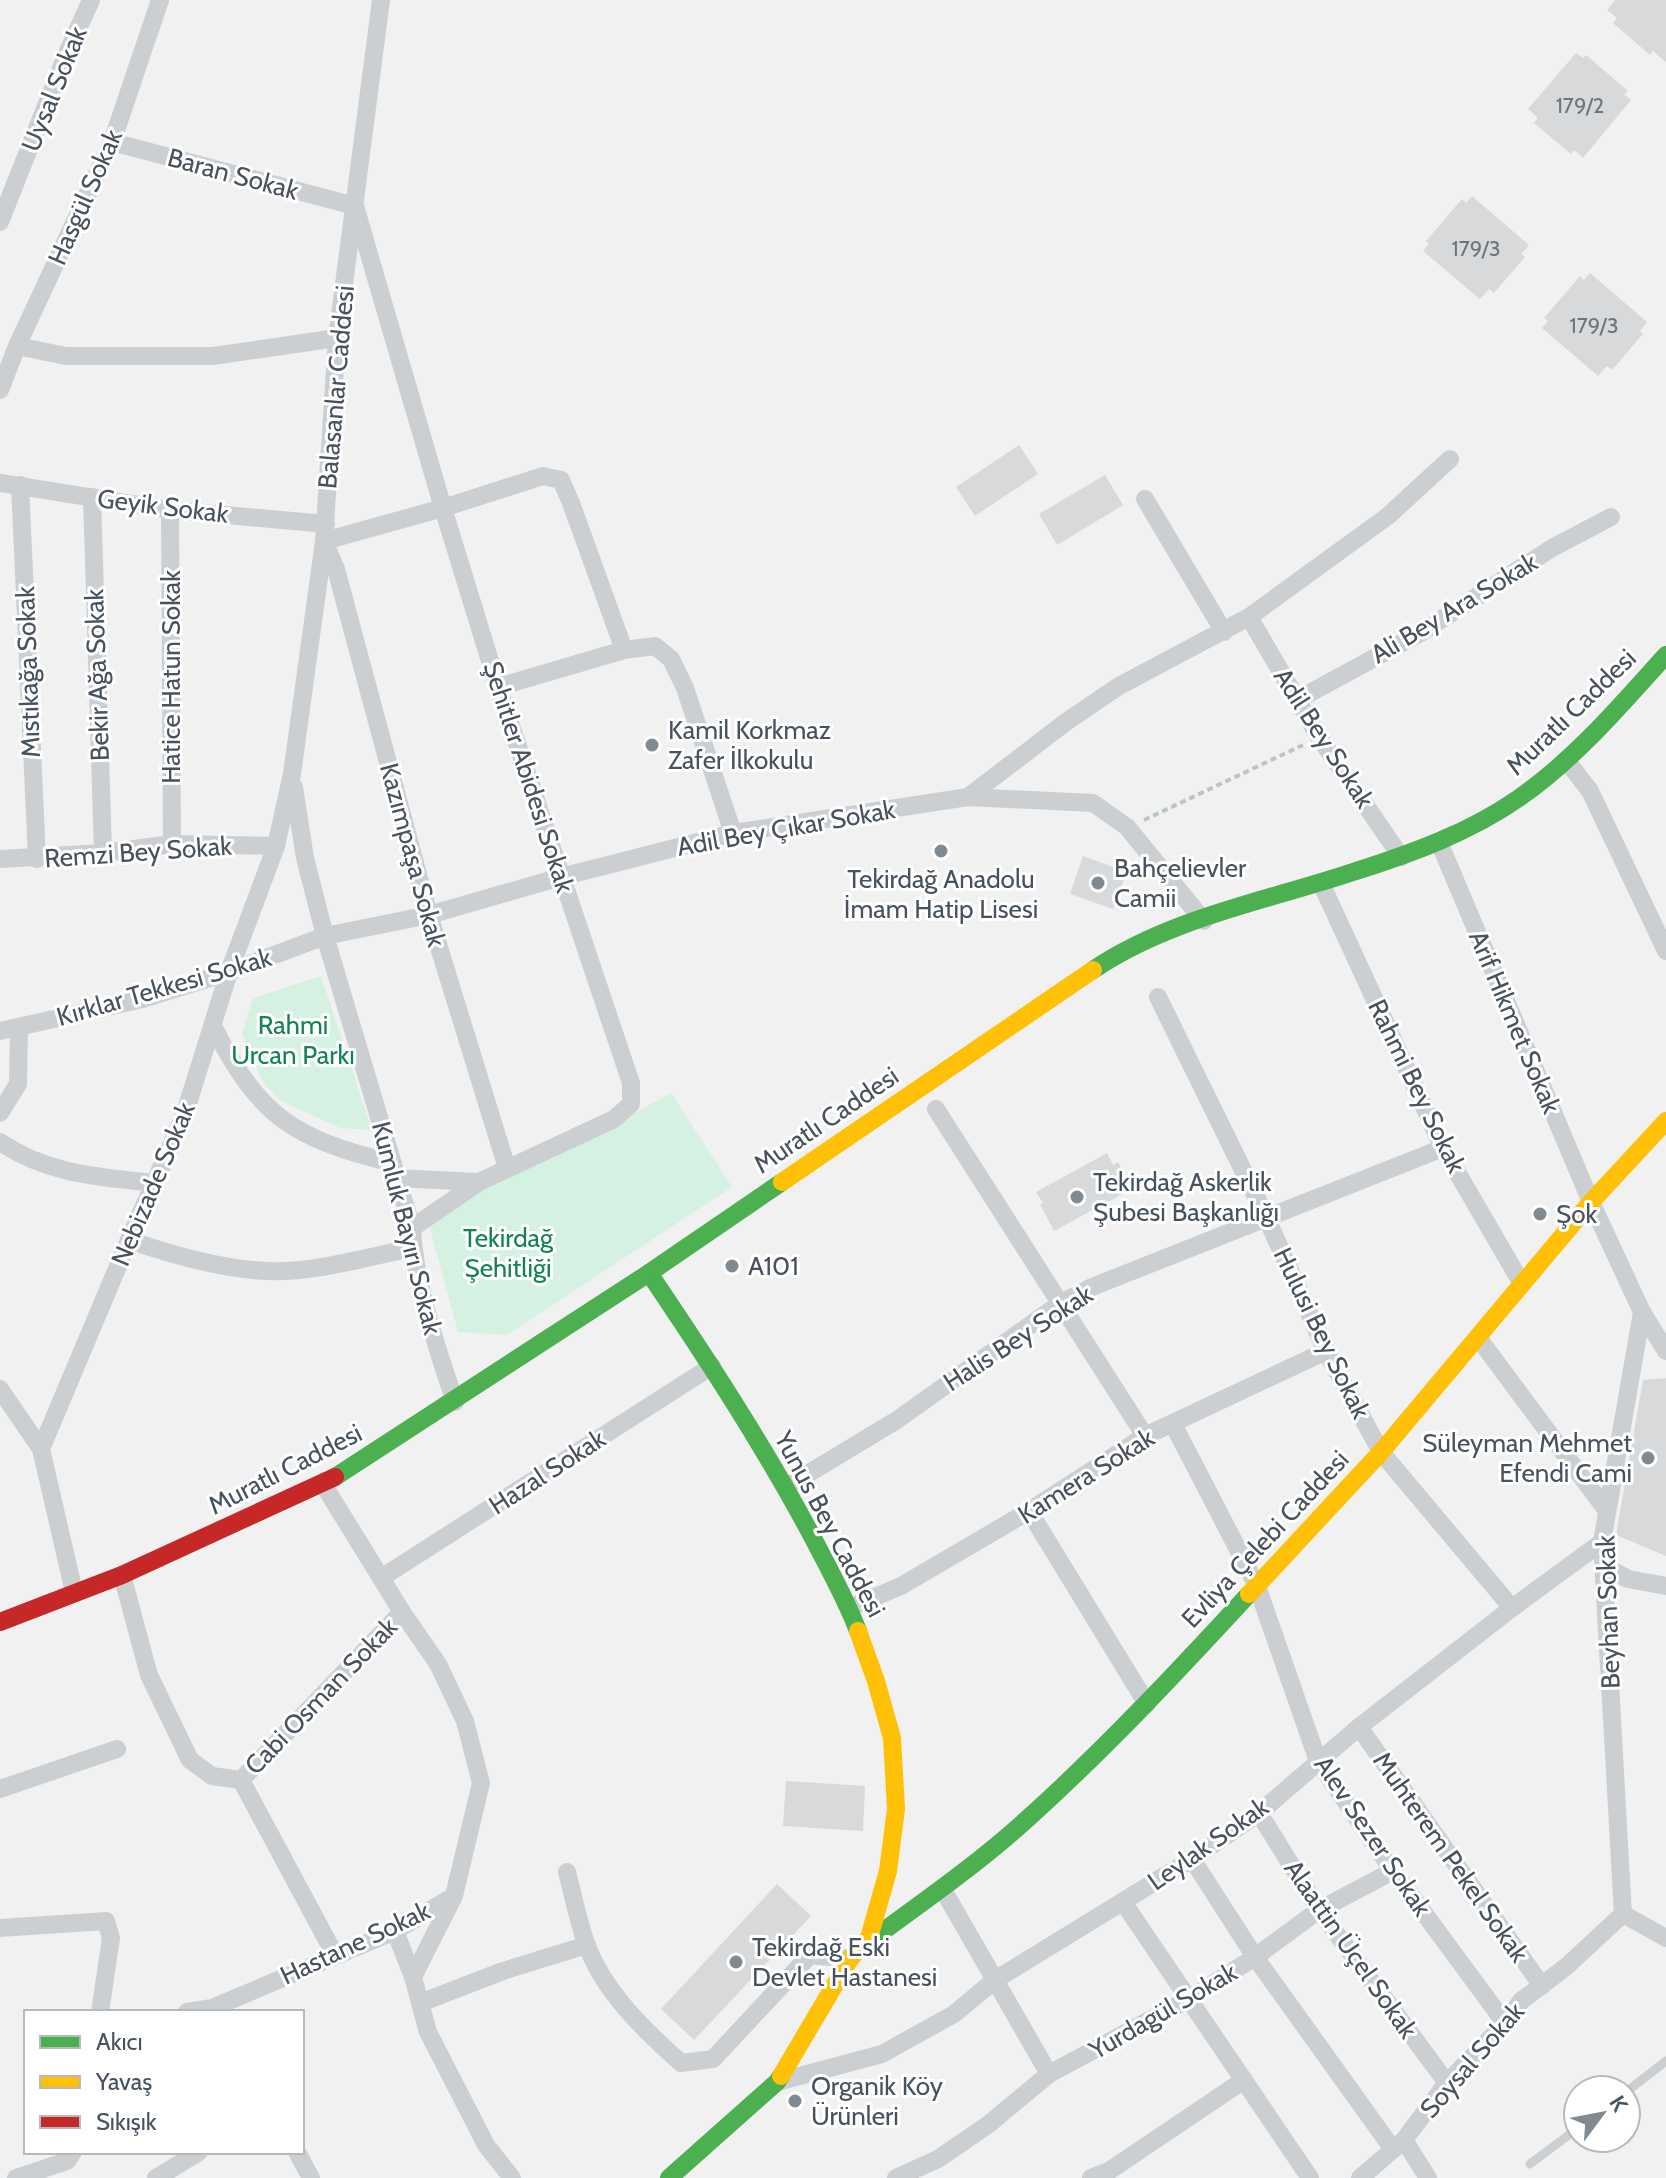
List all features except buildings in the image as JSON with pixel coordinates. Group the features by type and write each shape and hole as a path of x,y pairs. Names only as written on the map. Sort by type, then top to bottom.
{"street":[{"name":"Uysal Sokak","path":"0,222 91,0"},
{"name":"Hasgül Sokak","path":"0,390 17,346 112,142 160,0"},
{"name":"Balasanlar Caddesi","path":"292,774 325,533 337,338 381,0"},
{"name":"Baran Sokak","path":"112,142 355,206"},
{"name":"Şehitler Abidesi Sokak","path":"355,206 498,687 631,1083 631,1104 614,1119 479,1182 412,1228"},
{"path":"17,346 66,356 213,356 337,338"},
{"name":"Adil Bey Çıkar Sokak","path":"968,797 1119,686 1249,617 1388,516 1450,459"},
{"path":"325,533 443,508 543,476 561,480 624,650"},
{"name":"Geyik Sokak","path":"0,483 325,533"},
{"name":"Mıstıkağa Sokak","path":"20,485 37,859"},
{"name":"Bekir Ağa Sokak","path":"92,497 103,853"},
{"path":"1145,499 1224,632"},
{"name":"Hatice Hatun Sokak","path":"170,510 172,844"},
{"name":"Ali Bey Ara Sokak","path":"1297,700 1422,632 1552,548 1611,517"},
{"name":"Kazımpaşa Sokak","path":"325,533 429,915 507,1168"},
{"name":"Adil Bey Sokak","path":"1249,617 1319,737 1401,857"},
{"path":"498,687 624,650 655,646 671,659 685,688 733,833"},
{"name":"Muratlı Caddesi","path":"0,1622 122,1575 323,1484 455,1402 649,1273 1116,955 1158,936 1244,906 1401,857 1493,815 1532,790 1566,760 1666,655"},
{"path":"1566,760 1590,791 1666,951"},
{"name":"Nebizade Sokak","path":"41,1449 184,1116 229,972 276,846 292,774"},
{"name":"Kumluk Bayırı Sokak","path":"292,774 305,858 325,936 412,1228 413,1248 433,1334 455,1402"},
{"name":"Adil Bey Çıkar Sokak","path":"325,936 429,915 733,833 968,797 1093,803 1127,827 1204,921"},
{"name":"Arif Hikmet Sokak","path":"1439,842 1591,1202 1642,1312 1665,1347"},
{"name":"Remzi Bey Sokak","path":"0,859 37,859 172,844 276,846"},
{"name":"Rahmi Bey Sokak","path":"1321,883 1443,1148 1522,1284"},
{"name":"Kırklar Tekkesi Sokak","path":"0,1031 143,999 229,972 325,936"},
{"name":"Hulusi Bey Sokak","path":"1158,997 1267,1219 1326,1351 1381,1452 1512,1608"},
{"path":"0,1113 18,1084 19,1028"},
{"path":"214,1028 232,1064 262,1104 292,1128 393,1170 479,1182"},
{"path":"936,1109 1145,1436"},
{"name":"Evliya Çelebi Caddesi","path":"855,1954 1024,1822 1147,1704 1381,1452 1591,1202 1666,1121"},
{"path":"0,1142 50,1168 154,1183"},
{"name":"Halis Bey Sokak","path":"786,1487 897,1420 1061,1303 1092,1287 1443,1148"},
{"path":"129,1240 176,1257 266,1271 314,1267 413,1248"},
{"name":"Yunus Bey Caddesi","path":"649,1273 712,1366 786,1487 849,1608 876,1681 892,1738 896,1809 888,1871 869,1938 855,1954 777,2082 680,2175"},
{"name":"Beyhan Sokak","path":"1623,1914 1602,1542 1642,1312"},
{"path":"1479,1339 1607,1511"},
{"name":"Kamera Sokak","path":"849,1608 901,1586 1029,1511 1145,1436 1326,1351"},
{"name":"Hazal Sokak","path":"381,1578 712,1366"},
{"path":"0,1389 41,1449 74,1592"},
{"name":"Alev Sezer Sokak","path":"1173,1424 1257,1586 1318,1761 1393,1871 1505,2023"},
{"name":"Hastane Sokak","path":"213,2010 395,1931 454,1896 481,1783 465,1721 438,1664 323,1484"},
{"path":"1029,1511 1147,1704"},
{"name":"Leylak Sokak","path":"777,2082 882,2054 954,2014 995,1980 1192,1859 1259,1813 1359,1727 1602,1542"},
{"path":"1604,1566 1628,1579 1666,1586"},
{"path":"122,1575 149,1675 190,1760 212,1776 241,1780 335,1955"},
{"name":"Cabi Osman Sokak","path":"241,1780 402,1612"},
{"name":"Muhterem Pekel Sokak","path":"1359,1727 1542,1986"},
{"path":"0,1789 117,1749"},
{"name":"Alaattin Üçel Sokak","path":"1259,1813 1319,1910 1447,2083"},
{"path":"1192,1859 1255,1957 1398,2144 1428,2178"},
{"name":"Yurdagül Sokak","path":"896,2178 938,2159 989,2124 1049,2074 1189,1999 1255,1957 1319,1910 1393,1871"},
{"path":"567,1872 587,1945 610,1988 652,2037 681,2063 713,2059 810,1955 855,1954"},
{"path":"942,1888 1049,2074"},
{"path":"413,1977 454,1896"},
{"path":"1123,1902 1310,2178"},
{"path":"1623,1914 1666,1938"},
{"name":"Soysal Sokak","path":"1360,2178 1398,2144 1447,2083 1505,2023 1521,2001 1623,1914"},
{"path":"0,1928 106,1921 111,1938 100,2010"},
{"path":"395,1931 413,1977 428,2032 486,2145 512,2178"},
{"path":"420,2003 503,1971 587,1945"},
{"path":"1091,2178 1109,2171 1244,2080"},
{"path":"156,2178 196,2154"},
{"path":"298,2154 311,2178"},
{"path":"16,2178 72,2164"}],"lane":[{"path":"1642,2080 1666,2061"},
{"path":"1530,2164 1562,2140"}],"path":[{"path":"1127,827 1319,737"}],"green space":[{"name":"Rahmi Urcan Parkı","path":"321,976 372,1130 340,1128 279,1100 262,1081 242,1034 253,998"},
{"name":"Tekirdağ Şehitliği","path":"671,1093 732,1187 507,1335 458,1332 429,1225 459,1201 566,1151"}],"traffic: fast":[{"path":"1093,970 1123,952 1186,924 1396,858 1480,822 1519,798 1559,766 1666,655"},
{"path":"335,1477 649,1273 782,1182"},
{"path":"649,1273 775,1470 831,1573 858,1631"},
{"path":"860,1948 965,1871 1025,1821 1112,1739 1249,1594"},
{"path":"669,2178 781,2076"}],"traffic: slow":[{"path":"782,1182 1093,970"},
{"path":"1249,1594 1381,1452 1591,1202 1666,1121"},
{"path":"781,2076 850,1959 869,1938 888,1871 896,1809 892,1738 858,1631"}],"traffic: jam":[{"path":"0,1622 122,1575 335,1477"}],"place":[{"name":"Kamil Korkmaz Zafer İlkokulu","path":"652,745"},
{"name":"Tekirdağ Anadolu İmam Hatip Lisesi","path":"941,851"},
{"name":"Bahçelievler Camii","path":"1098,883"},
{"name":"Tekirdağ Askerlik Şubesi Başkanlığı","path":"1077,1197"},
{"name":"Şok","path":"1540,1214"},
{"name":"A101","path":"732,1266"},
{"name":"Süleyman Mehmet Efendi Cami","path":"1648,1458"},
{"name":"Tekirdağ Eski Devlet Hastanesi","path":"736,1962"},
{"name":"Organik Köy Ürünleri","path":"795,2101"}]}
